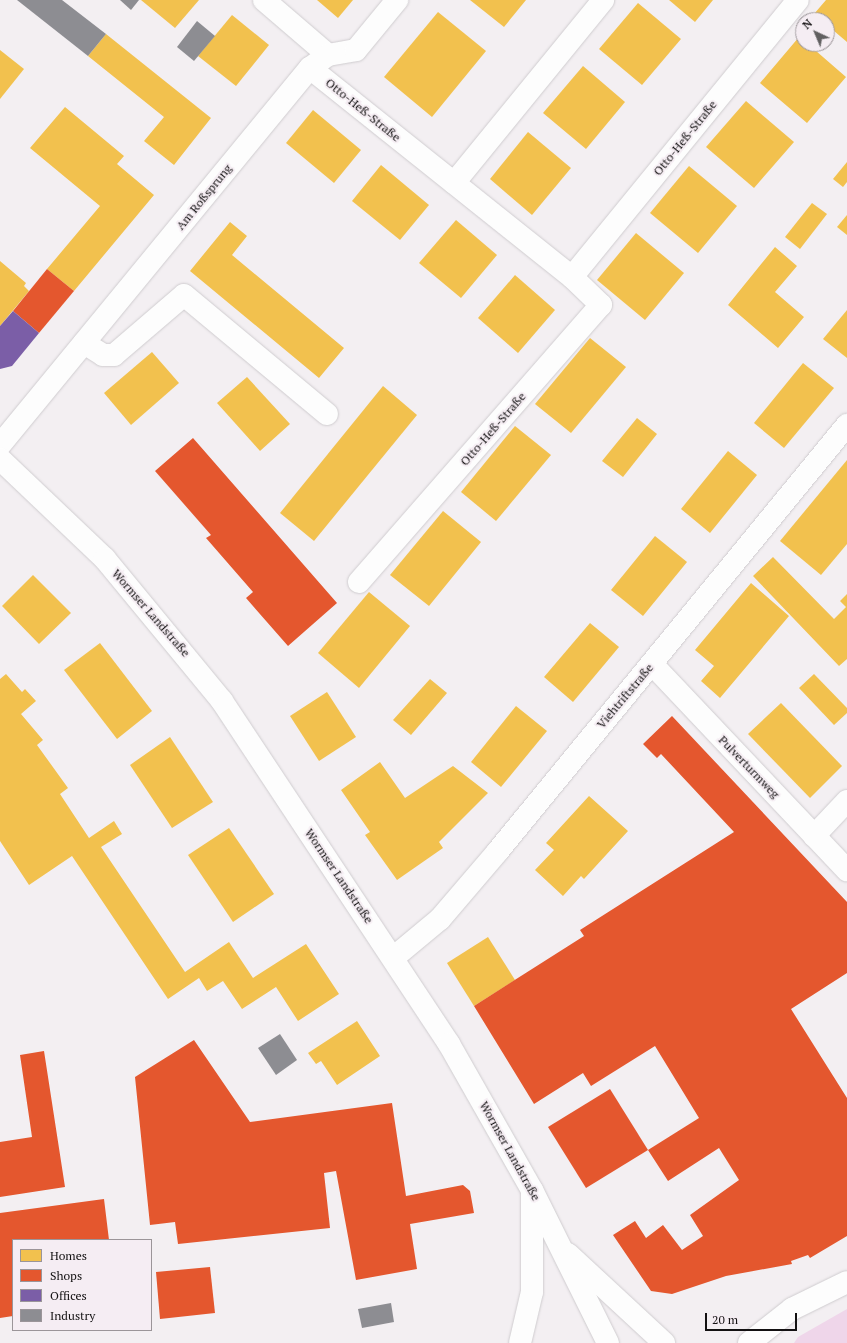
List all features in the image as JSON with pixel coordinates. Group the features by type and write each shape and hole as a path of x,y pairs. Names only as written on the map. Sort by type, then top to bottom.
{"street":[{"path":"264,0 328,55"},
{"name":"Am Roßsprung","path":"0,445 310,68 328,55 356,50 397,0"},
{"path":"454,183 603,0"},
{"name":"Otto-Heß-Straße","path":"572,277 798,0"},
{"name":"Otto-Heß-Straße","path":"310,68 572,277 601,305 359,582"},
{"path":"84,343 103,355 114,355 184,295 327,414"},
{"name":"Viehtriftstraße","path":"393,958 440,919 652,664 847,425"},
{"name":"Wormser Landstraße","path":"0,459 105,559 192,660 393,958 449,1044 532,1190 563,1249 608,1343"},
{"name":"Pulverturmweg","path":"652,664 847,870"},
{"path":"814,836 847,801"},
{"path":"520,1343 532,1292 532,1190"},
{"path":"563,1249 664,1343"},
{"path":"749,1343 792,1309 847,1282"}],"shaded area":[{"path":"847,1309 847,1343 794,1343 798,1337"}],"building: Homes":[{"path":"141,0 199,0 175,28"},
{"path":"317,0 353,0 338,18"},
{"path":"470,0 526,0 504,27"},
{"path":"669,0 713,0 695,22"},
{"path":"826,0 847,0 847,42 835,32 835,12 816,12"},
{"path":"638,3 681,39 642,85 599,49"},
{"path":"438,12 486,51 432,117 384,77"},
{"path":"232,15 269,45 236,86 198,56"},
{"path":"106,34 211,118 174,165 144,141 164,117 88,56"},
{"path":"795,42 795,52 817,52 846,77 807,123 760,83"},
{"path":"0,50 24,69 0,99"},
{"path":"583,66 625,102 586,149 543,113"},
{"path":"746,101 794,142 754,188 706,147"},
{"path":"65,107 124,156 117,164 154,195 74,291 47,269 100,206 30,148"},
{"path":"313,110 361,150 334,183 286,143"},
{"path":"528,132 571,168 532,215 490,179"},
{"path":"847,162 847,182 843,187 833,179"},
{"path":"381,165 429,205 400,240 352,201"},
{"path":"689,166 737,206 698,253 650,213"},
{"path":"812,203 827,214 800,249 785,237"},
{"path":"847,215 847,235 837,227"},
{"path":"456,220 497,255 461,298 419,263"},
{"path":"230,222 247,236 232,255 344,348 319,378 190,271"},
{"path":"636,233 684,273 645,320 597,280"},
{"path":"775,247 797,266 775,292 804,317 778,348 728,305"},
{"path":"0,261 26,283 24,286 29,291 0,326"},
{"path":"515,275 555,310 518,353 478,318"},
{"path":"847,310 847,358 823,339"},
{"path":"590,338 626,367 571,433 535,404"},
{"path":"152,352 179,383 131,425 104,393"},
{"path":"803,363 834,388 784,448 754,423"},
{"path":"247,377 290,424 260,451 217,403"},
{"path":"383,386 417,415 314,541 280,513"},
{"path":"637,418 657,434 623,477 602,461"},
{"path":"515,426 551,455 496,521 461,492"},
{"path":"728,451 757,475 710,533 681,509"},
{"path":"847,460 847,544 821,575 780,541"},
{"path":"443,511 481,542 429,606 390,575"},
{"path":"655,536 687,562 643,616 611,590"},
{"path":"773,557 834,619 846,607 840,601 847,594 847,659 839,666 753,576"},
{"path":"33,575 71,613 39,644 2,606"},
{"path":"751,583 789,616 720,698 701,681 714,666 695,650"},
{"path":"369,592 410,626 359,688 318,653"},
{"path":"590,623 619,647 573,702 544,677"},
{"path":"100,643 152,711 117,739 64,670"},
{"path":"6,674 22,692 25,689 36,701 21,714 43,740 37,745 68,788 60,794 89,838 114,821 122,834 101,847 185,972 229,942 253,978 306,944 339,994 298,1021 276,987 242,1009 223,981 207,991 199,978 168,999 72,856 29,885 0,841 0,679"},
{"path":"814,674 847,708 847,713 834,725 799,688"},
{"path":"430,679 447,693 411,735 393,720"},
{"path":"327,692 356,737 319,761 290,716"},
{"path":"781,703 842,766 810,798 748,734"},
{"path":"516,706 547,731 501,787 471,762"},
{"path":"170,737 213,802 172,828 130,765"},
{"path":"380,762 405,798 453,766 488,793 439,842 443,848 397,880 365,835 370,832 341,790"},
{"path":"589,796 628,831 584,879 581,876 563,896 535,870 554,850 546,843"},
{"path":"229,828 274,894 233,922 188,855"},
{"path":"488,937 515,980 474,1006 447,963"},
{"path":"357,1021 380,1056 337,1085 321,1061 316,1064 308,1053"}],"building: Shops":[{"path":"47,269 74,291 39,333 13,311"},
{"path":"193,438 337,603 288,646 246,598 253,592 206,538 211,535 155,471"},
{"path":"672,716 847,902 847,973 791,1009 847,1098 847,1236 810,1258 808,1255 791,1261 792,1264 726,1276 672,1294 651,1291 613,1235 635,1221 646,1238 663,1225 682,1250 703,1236 690,1215 739,1180 719,1148 668,1181 648,1150 699,1118 655,1046 591,1086 583,1073 534,1104 474,1006 584,936 580,930 734,832 661,754 657,758 643,744"},
{"path":"194,1040 250,1122 392,1103 406,1196 463,1185 470,1191 474,1213 410,1224 417,1269 356,1280 336,1171 324,1173 330,1228 178,1244 175,1222 150,1225 135,1077"},
{"path":"44,1051 65,1187 0,1197 0,1142 32,1137 20,1055"},
{"path":"610,1089 648,1150 586,1188 548,1127"},
{"path":"104,1199 109,1239 12,1239 12,1316 0,1318 0,1213"},
{"path":"210,1267 215,1313 160,1319 156,1272"}],"building: Offices":[{"path":"13,311 39,333 12,366 0,369 0,326"}],"building: Industry":[{"path":"17,0 62,0 106,34 88,56"},
{"path":"120,0 139,0 131,10"},
{"path":"197,21 215,36 194,61 177,47"},
{"path":"280,1034 297,1060 276,1075 258,1048"},
{"path":"391,1303 394,1322 362,1328 358,1309"}]}
